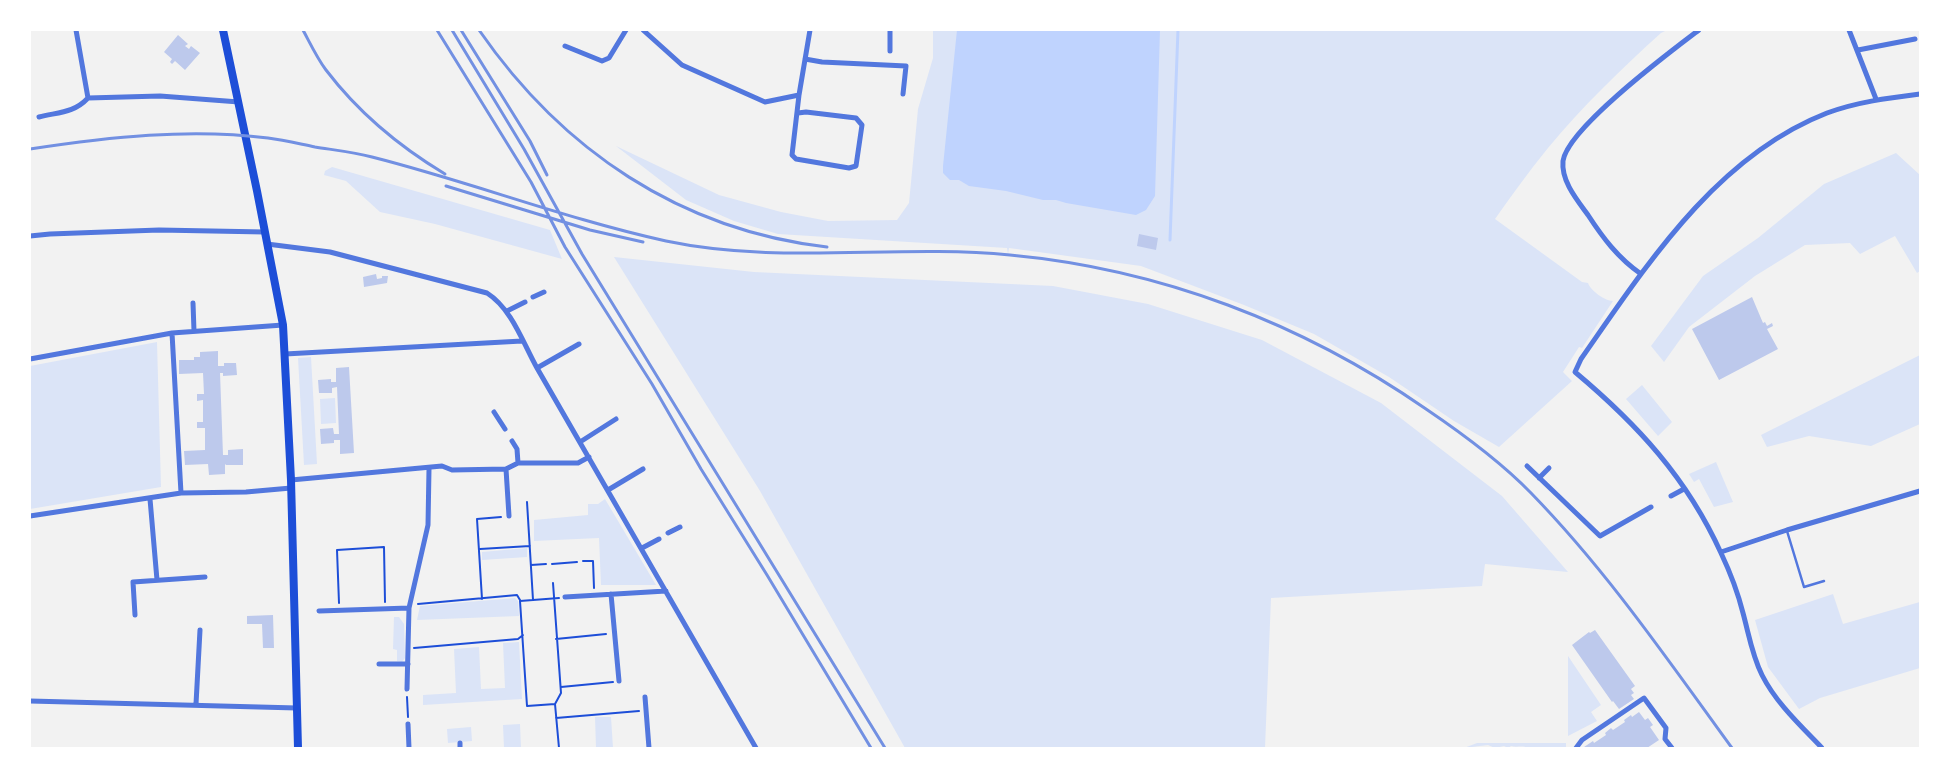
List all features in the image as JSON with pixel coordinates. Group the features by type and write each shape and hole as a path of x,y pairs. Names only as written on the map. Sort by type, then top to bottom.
{"main road":[{"path":"223,30 283,325 291,484 298,748"}],"street":[{"path":"76,30 88,98"},
{"path":"565,46 602,61 608,58 626,30"},
{"path":"643,30 682,65 765,102 799,95"},
{"path":"798,113 806,112 856,118 862,126 856,166 849,168 796,159 792,155 799,95 810,30"},
{"path":"890,30 890,51"},
{"path":"1641,274 1615,253 1586,214 1570,188 1563,160 1575,138 1612,100 1699,30"},
{"path":"1849,30 1876,99"},
{"path":"1858,50 1915,39"},
{"path":"805,59 822,62 906,66 903,94"},
{"path":"1822,748 1784,706 1763,677 1753,655 1737,592 1721,552 1684,489 1652,445 1626,417 1575,372 1581,359 1641,274 1711,190 1768,143 1827,114 1876,99 1920,94"},
{"path":"40,117 72,110 80,106 88,98 160,96 239,102"},
{"path":"30,236 159,230 265,232"},
{"path":"267,244 330,252 487,293 499,300 756,748"},
{"path":"533,297 544,292"},
{"path":"507,311 525,302"},
{"path":"194,303 194,331"},
{"path":"30,359 172,333 283,325"},
{"path":"172,333 181,493"},
{"path":"285,354 522,341"},
{"path":"537,368 579,344"},
{"path":"494,412 505,429"},
{"path":"580,442 616,419"},
{"path":"512,441 517,449 518,463"},
{"path":"30,516 181,493 246,492 291,484 442,466 452,470 506,469 518,463 578,463 589,456"},
{"path":"1527,466 1600,536 1651,507"},
{"path":"1539,478 1548,468"},
{"path":"407,689 410,606 428,524 429,469"},
{"path":"506,469 509,516"},
{"path":"608,490 643,469"},
{"path":"1671,496 1684,489"},
{"path":"1721,552 1787,530 1920,491"},
{"path":"150,499 157,580"},
{"path":"668,533 680,528"},
{"path":"642,548 659,539"},
{"path":"135,615 133,582 205,577"},
{"path":"565,597 666,591"},
{"path":"611,594 619,682"},
{"path":"319,611 385,609 410,606"},
{"path":"196,704 200,630"},
{"path":"379,664 408,664"},
{"path":"645,697 649,748"},
{"path":"1576,748 1582,740 1644,698 1666,728 1665,739 1672,748"},
{"path":"30,701 297,708"},
{"path":"408,724 409,748"}],"lane":[{"path":"1787,530 1804,587 1824,581"}],"path":[{"path":"527,502 533,600"},
{"path":"482,599 477,518 509,516"},
{"path":"479,549 530,546"},
{"path":"339,610 337,550 384,547 385,609"},
{"path":"583,561 593,561 594,595"},
{"path":"552,564 577,562"},
{"path":"531,565 546,564"},
{"path":"553,584 561,693 555,704 559,748"},
{"path":"410,606 517,595 520,600 527,706 555,704"},
{"path":"520,600 565,597"},
{"path":"556,638 615,633"},
{"path":"408,648 518,639 522,635"},
{"path":"560,687 619,682"},
{"path":"407,689 408,724"},
{"path":"556,718 646,711"}],"shaded area":[{"path":"933,30 1667,30 1661,33 1631,60 1574,118 1534,165 1495,219 1582,282 1588,283 1598,295 1613,301 1582,348 1579,347 1563,372 1572,381 1499,447 1454,421 1389,377 1314,334 1141,266 1009,248 1008,254 1007,248 778,234 734,221 686,200 616,146 719,195 781,212 828,221 897,220 909,203 918,109 933,58"},
{"path":"1896,153 1920,175 1920,271 1917,273 1895,236 1860,254 1850,243 1805,245 1755,276 1689,327 1664,362 1651,346 1703,276 1758,238 1824,184"},
{"path":"332,167 550,230 562,259 435,224 380,212 346,181 324,175 325,171"},
{"path":"614,257 754,272 1053,286 1148,304 1262,340 1381,403 1502,496 1568,572 1485,564 1482,586 1271,598 1265,748 905,748 760,491"},
{"path":"157,342 161,487 30,509 30,366"},
{"path":"1920,355 1920,424 1871,446 1809,436 1767,447 1761,435"},
{"path":"311,357 317,464 304,465 298,358"},
{"path":"1642,385 1672,422 1658,436 1626,399"},
{"path":"335,398 336,423 321,424 320,399"},
{"path":"1716,462 1733,502 1714,507 1699,479 1694,482 1689,474"},
{"path":"605,499 656,585 601,585 599,538 534,541 534,520 588,515 588,504 598,504"},
{"path":"527,548 527,557 482,560 482,552"},
{"path":"1833,594 1843,624 1920,602 1920,668 1820,698 1799,709 1768,667 1755,620"},
{"path":"515,598 518,601 519,616 417,620 420,606"},
{"path":"394,617 399,617 404,624 405,658 402,662 397,661 397,650 393,649"},
{"path":"519,642 522,699 423,705 423,695 456,693 454,649 479,647 481,689 505,688 503,643"},
{"path":"1568,656 1601,705 1591,712 1597,721 1568,736"},
{"path":"595,717 611,717 613,748 596,748"},
{"path":"520,724 521,748 504,748 503,725"},
{"path":"471,727 472,741 448,743 447,729"},
{"path":"1477,743 1566,743 1566,748 1511,746 1508,748 1504,746 1495,748 1488,745 1464,748"}],"water":[{"path":"957,30 1160,30 1155,196 1146,210 1136,215 1056,200 1043,200 1006,191 969,186 959,180 950,180 943,173 943,166"}],"building":[{"path":"178,35 188,44 185,46 189,49 191,46 200,53 185,70 175,61 172,64 170,62 172,59 164,52"},
{"path":"1139,234 1158,238 1156,250 1137,246"},
{"path":"376,274 377,279 382,278 382,276 388,276 387,283 364,287 363,277"},
{"path":"1752,297 1763,323 1765,322 1767,326 1772,323 1773,326 1767,329 1778,349 1719,380 1692,329"},
{"path":"218,351 218,366 224,366 224,363 236,363 237,375 223,376 223,373 220,373 223,455 228,455 228,450 243,449 243,465 225,464 225,474 209,475 208,464 185,465 184,451 205,450 205,428 197,428 197,422 203,422 203,400 197,401 197,394 204,394 203,373 179,374 179,360 194,360 194,357 200,357 200,352"},
{"path":"349,367 354,453 340,454 340,440 334,440 334,443 321,444 320,429 333,428 334,434 339,434 337,387 332,388 332,393 319,393 318,380 331,379 331,382 336,382 336,368"},
{"path":"273,615 274,648 263,648 262,624 247,624 247,616"},
{"path":"1595,630 1635,686 1631,689 1634,693 1631,695 1634,699 1619,709 1572,645 1589,632"},
{"path":"1639,712 1645,720 1648,718 1653,725 1650,727 1659,740 1647,748 1584,747 1593,741 1594,743 1606,735 1605,733 1611,728 1613,730 1625,722 1624,720 1631,715 1632,717"}],"waterway":[{"path":"1170,240 1178,30"}],"railway":[{"path":"303,30 323,65 352,100 396,140 445,174"},
{"path":"437,30 531,182 565,247 652,384 701,469 871,748"},
{"path":"452,30 524,149 582,254 885,748"},
{"path":"461,30 530,141 547,175"},
{"path":"479,30 512,73 548,112 587,147 629,177 674,203 722,223 773,238 827,247"},
{"path":"30,149 149,135 209,134 268,138 372,157 592,222 666,241 751,252 967,252 1010,255 1066,262 1121,273 1175,287 1228,305 1279,326 1379,378 1454,428 1507,470 1559,523 1611,585 1732,748"},
{"path":"446,186 590,230 643,242"}]}
